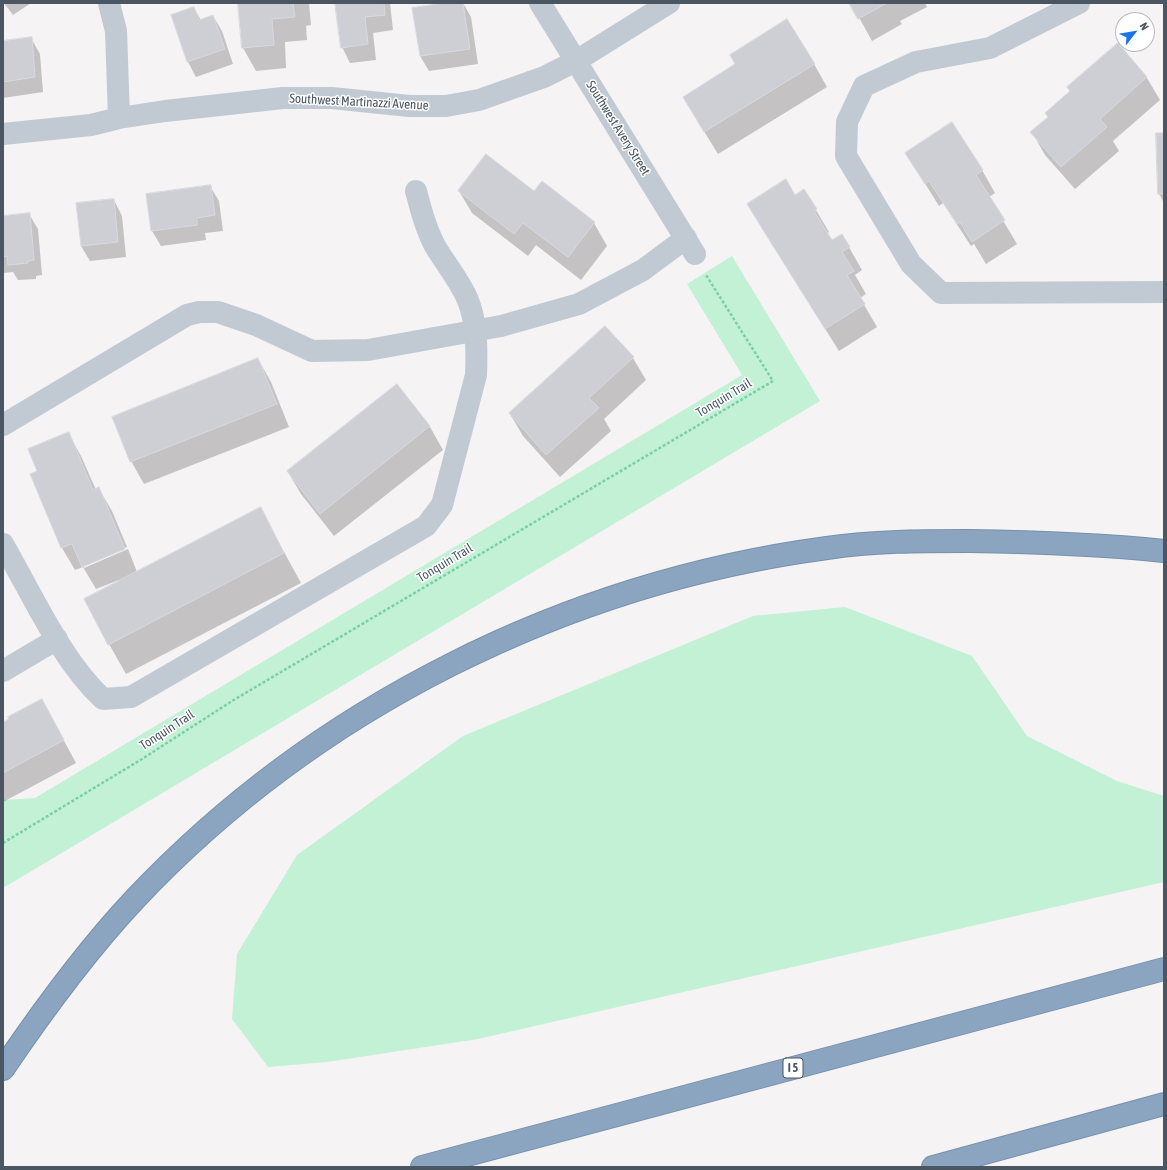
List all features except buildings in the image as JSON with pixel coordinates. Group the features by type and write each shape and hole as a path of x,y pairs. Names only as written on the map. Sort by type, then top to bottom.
{"highway":[{"path":"3,1070 37,1019 77,967 135,899 198,837 262,784 332,732 409,686 496,642 577,609 666,581 735,564 828,548 915,541 1010,542 1126,547 1164,551"},
{"name":"I 5","path":"422,1167 1164,969"},
{"path":"933,1167 1164,1104"}],"street":[{"path":"109,3 116,31 119,118"},
{"name":"Southwest Avery Street","path":"540,3 691,246"},
{"name":"Southwest Martinazzi Avenue","path":"3,134 91,125 119,118 283,98 332,98 408,106 446,106 479,100 508,91 576,61 669,3"},
{"path":"1079,3 990,48 916,62 864,86 847,122 846,156 911,264 941,293 1164,292"},
{"path":"3,544 57,639 86,683 103,699 132,697 426,526 442,505 476,375 475,331 468,299 435,245 426,226 416,191"},
{"path":"3,425 188,316 199,312 218,312 256,325 312,351 368,350 501,326 579,304 691,246"},
{"path":"3,671 57,639"}],"path":[{"name":"Tonquin Trail","path":"3,843 142,759 238,697 305,660 773,381 704,271 691,246"}],"green space":[{"path":"732,256 820,401 3,888 3,800 35,798 742,375 687,284"},
{"path":"845,607 972,656 1027,736 1117,781 1164,796 1164,882 478,1039 327,1062 268,1067 232,1019 237,954 297,855 463,736 753,616"}]}
